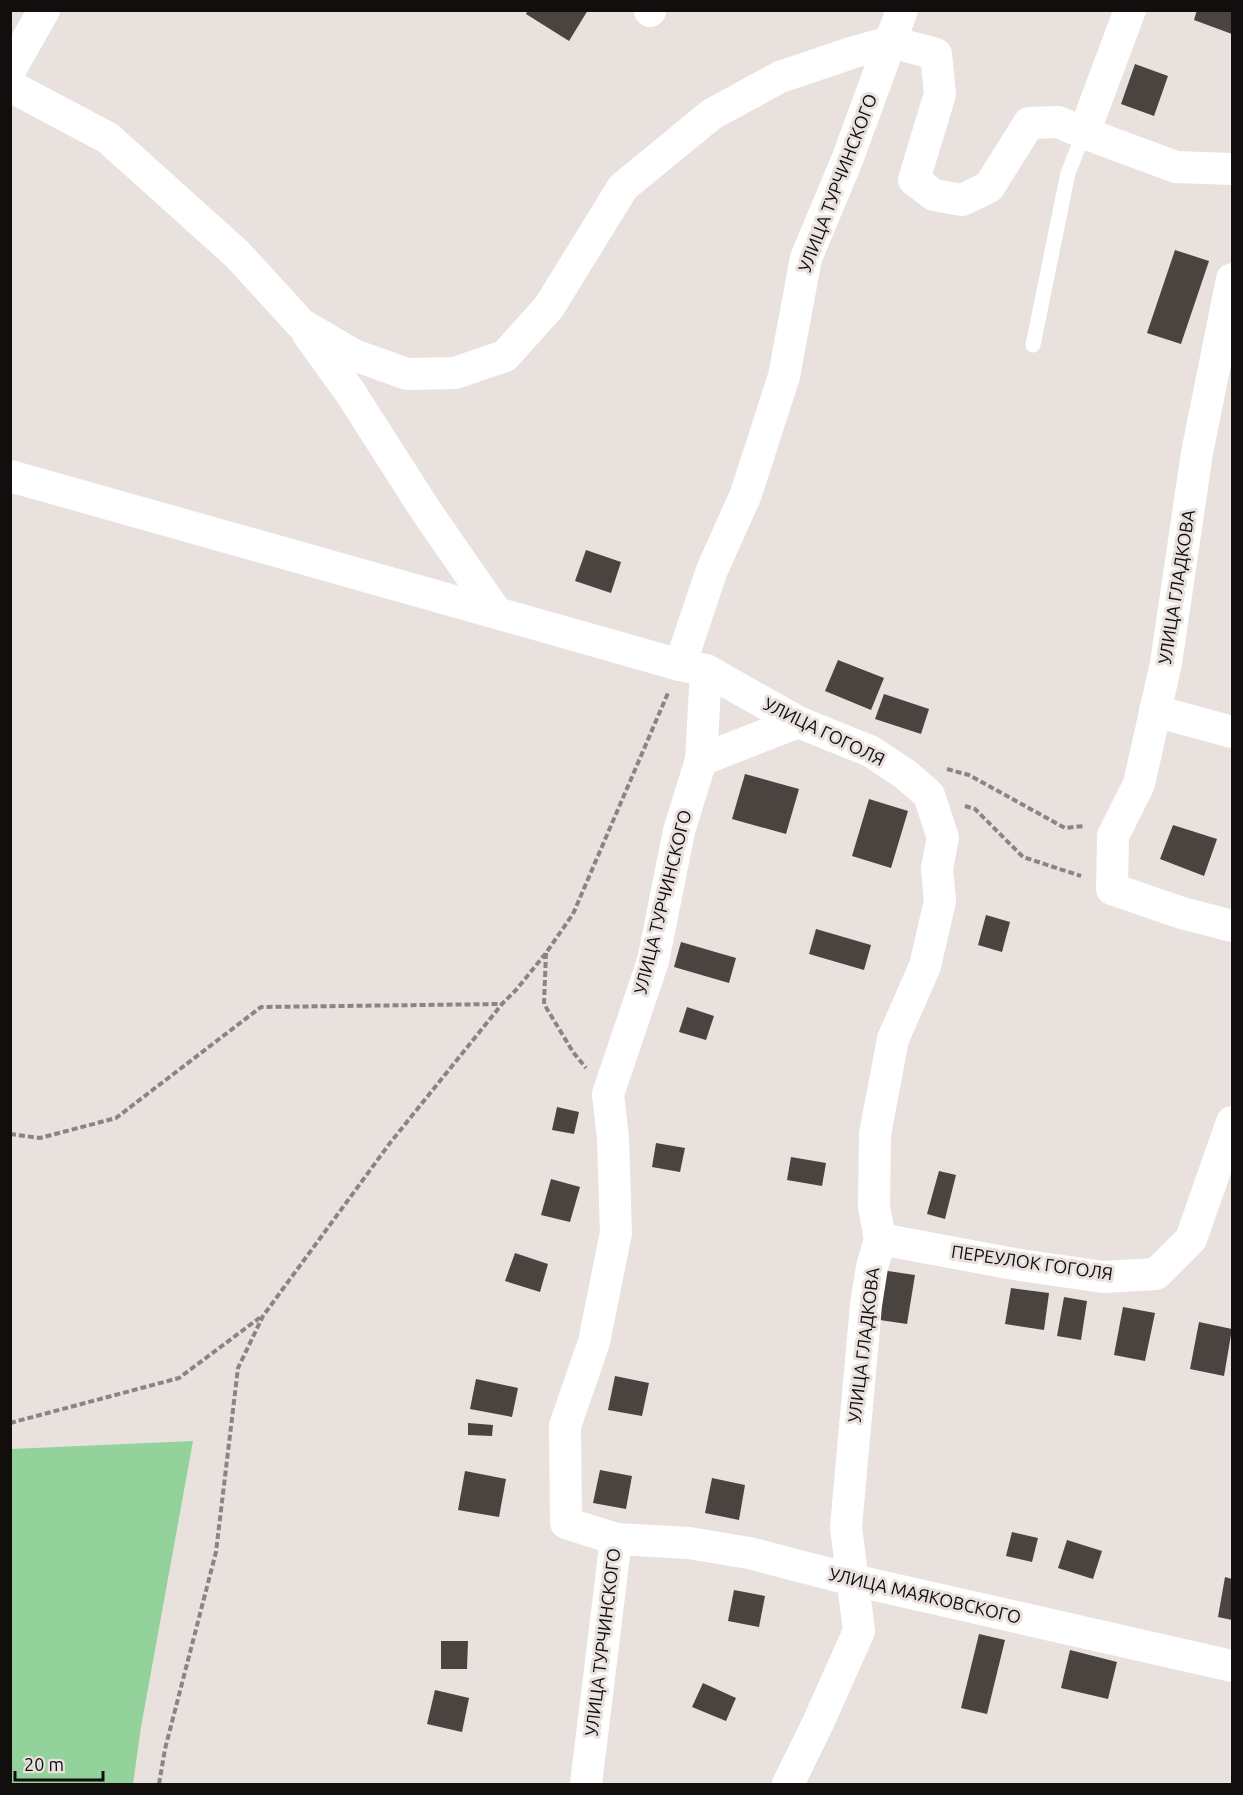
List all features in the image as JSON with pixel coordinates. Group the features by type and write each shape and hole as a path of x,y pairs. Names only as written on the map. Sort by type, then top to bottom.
{"street":[{"path":"10,70 44,10"},
{"name":"УЛИЦА ТУРЧИНСКОГО","path":"586,1785 616,1539 566,1523 565,1426 594,1342 616,1233 613,1138 608,1094 653,961 679,831 701,760 693,667 712,570 746,494 784,376 806,258 847,160 902,10"},
{"path":"1084,134 1130,10"},
{"path":"301,324 354,355 407,374 455,373 505,356 549,308 623,187 712,114 780,77 891,42 936,54 940,94 914,180 934,195 962,200 989,187 1029,123 1058,122 1084,134 1176,167 1233,169"},
{"path":"10,86 108,138 238,255 301,324 350,392 426,511 496,612"},
{"name":"УЛИЦА ГЛАДКОВА","path":"1112,889 1113,836 1138,784 1166,663 1197,453 1233,279"},
{"name":"УЛИЦА ГОГОЛЯ","path":"10,476 693,667 798,722 870,751 905,774 934,781"},
{"path":"1155,711 1233,732"},
{"path":"701,760 798,722"},
{"name":"УЛИЦА ГЛАДКОВА","path":"788,1785 859,1631 846,1527 866,1305 872,1267 880,1239 874,1207 875,1134 893,1039 925,966 940,901 937,868 944,838 934,781"},
{"path":"1112,889 1182,913 1233,926"},
{"name":"ПЕРЕУЛОК ГОГОЛЯ","path":"880,1239 1103,1277 1156,1274 1191,1239 1233,1122"},
{"name":"УЛИЦА МАЯКОВСКОГО","path":"616,1539 689,1543 749,1553 852,1580 1233,1666"}],"lane":[{"path":"1033,345 1068,173 1084,134"}],"path":[{"path":"159,1785 165,1749 216,1552 238,1368 263,1316 390,1143 502,1004 516,990 573,914 693,667"},
{"path":"934,781 969,775 1065,828 1094,825 1127,808"},
{"path":"934,781 975,809 1023,857 1086,877 1112,889"},
{"path":"546,952 544,1004 573,1052 608,1094"},
{"path":"10,1134 40,1137 116,1118 261,1007 502,1004"},
{"path":"10,1423 179,1378 263,1316"}],"green space":[{"path":"193,1441 141,1727 133,1784 11,1784 11,1449"}],"building":[{"path":"528,10 588,10 569,41 526,14"},
{"path":"1197,10 1232,10 1232,34 1194,20"},
{"path":"1135,64 1168,76 1154,116 1121,104"},
{"path":"1175,250 1209,261 1181,344 1147,333"},
{"path":"586,550 621,562 611,593 575,581"},
{"path":"838,660 884,678 871,710 825,691"},
{"path":"884,694 929,709 921,734 875,719"},
{"path":"745,774 799,789 786,834 732,819"},
{"path":"869,799 908,811 891,868 852,856"},
{"path":"1173,825 1217,839 1204,876 1160,859"},
{"path":"986,915 1010,922 1002,952 978,945"},
{"path":"816,929 871,945 864,970 809,954"},
{"path":"681,942 736,958 729,983 674,967"},
{"path":"687,1007 714,1016 706,1040 679,1032"},
{"path":"557,1107 579,1112 574,1134 552,1130"},
{"path":"656,1143 685,1148 680,1172 652,1167"},
{"path":"791,1157 826,1163 822,1186 787,1180"},
{"path":"939,1171 956,1175 945,1219 927,1214"},
{"path":"551,1179 580,1187 570,1222 541,1215"},
{"path":"515,1253 548,1264 540,1292 505,1281"},
{"path":"881,1270 915,1275 907,1324 873,1319"},
{"path":"1011,1288 1049,1293 1044,1330 1005,1324"},
{"path":"1064,1297 1087,1301 1081,1340 1057,1336"},
{"path":"1123,1307 1155,1313 1145,1361 1114,1355"},
{"path":"1199,1322 1232,1329 1224,1376 1190,1369"},
{"path":"615,1376 649,1383 642,1416 608,1410"},
{"path":"476,1379 518,1388 512,1417 470,1409"},
{"path":"468,1423 493,1425 492,1436 468,1435"},
{"path":"600,1470 632,1476 626,1509 593,1503"},
{"path":"465,1471 506,1479 499,1517 458,1510"},
{"path":"712,1478 745,1485 739,1520 705,1513"},
{"path":"1012,1532 1038,1538 1032,1562 1006,1556"},
{"path":"1067,1540 1102,1551 1093,1579 1058,1568"},
{"path":"1225,1577 1232,1579 1232,1620 1218,1617"},
{"path":"734,1590 765,1596 759,1627 728,1621"},
{"path":"979,1634 1005,1640 987,1714 961,1708"},
{"path":"441,1641 468,1641 467,1669 441,1669"},
{"path":"1070,1650 1117,1662 1108,1699 1061,1688"},
{"path":"703,1683 736,1698 726,1721 692,1707"},
{"path":"435,1690 469,1698 462,1732 427,1724"}]}
